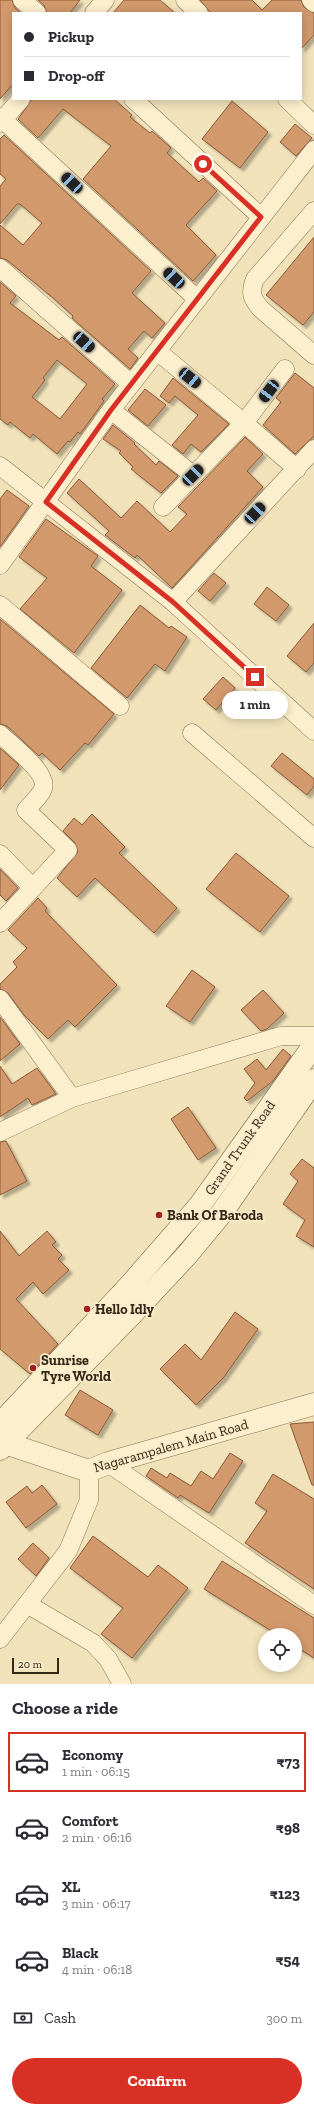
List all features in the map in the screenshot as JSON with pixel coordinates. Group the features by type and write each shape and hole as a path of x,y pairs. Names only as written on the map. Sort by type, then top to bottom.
{"main road":[{"name":"Grand Trunk Road","path":"2,1439 131,1284 190,1217 231,1163 314,1045"},
{"name":"Grand Trunk Road","path":"2,1439 130,1316 187,1255 221,1214 314,1080"},
{"name":"Nagarampalem Main Road","path":"2,1439 99,1467 314,1404"}],"street":[{"path":"22,0 36,12"},
{"path":"95,12 105,0"},
{"path":"185,0 198,12"},
{"path":"311,0 314,3"},
{"path":"20,100 1,120 197,299"},
{"path":"134,100 261,217"},
{"path":"289,100 314,125"},
{"path":"0,565 111,410 314,150"},
{"path":"314,211 255,279 251,289 253,300 261,309 314,355"},
{"path":"0,268 131,384"},
{"path":"157,351 297,469"},
{"path":"163,507 244,423 285,369"},
{"path":"111,410 193,475"},
{"path":"173,602 314,449"},
{"path":"0,466 173,602 314,731"},
{"path":"0,605 120,706"},
{"path":"192,733 314,838"},
{"path":"0,734 40,773 44,782 43,791 26,810 68,850 0,923"},
{"path":"0,854 34,888"},
{"path":"0,999 72,1098"},
{"path":"0,1132 72,1098 281,1036 314,1036"},
{"path":"0,1639 68,1551 79,1529 99,1467 314,1605"},
{"path":"27,1604 74,1630 93,1643 108,1659 122,1684"}],"building":[{"path":"0,0 12,0 15,8 20,12 12,12 12,85 0,99"},
{"path":"38,0 80,0 71,12 47,12 44,5"},
{"path":"124,0 160,0 174,12 114,12"},
{"path":"200,0 252,0 262,10 272,0 301,0 304,7 314,13 314,35 302,48 302,12 210,12"},
{"path":"31,100 115,100 132,115 130,117 150,133 152,131 171,148 167,153 199,182 203,178 217,191 186,225 216,255 193,281 83,179 111,146 63,109 38,138 18,119"},
{"path":"232,101 268,132 240,168 202,139"},
{"path":"295,124 312,138 296,156 280,142"},
{"path":"4,135 151,271 132,293 165,323 152,338 144,331 128,349 138,358 130,369 72,318 73,316 53,298 7,260 0,258 0,225 23,245 42,223 20,204 17,204 0,224 0,186 6,179 0,174 0,139"},
{"path":"314,237 314,312 303,325 266,295"},
{"path":"0,282 16,296 10,303 59,340 62,337 115,384 102,399 104,401 80,434 78,432 57,454 33,434 30,438 10,422 8,425 0,419","holes":["57,360 87,384 60,419 32,397 45,380 43,378"]},
{"path":"295,373 314,388 314,436 295,454 263,425 281,402 276,398"},
{"path":"173,378 229,424 201,452 191,444 183,454 172,445 198,415 175,396 169,403 160,396"},
{"path":"145,389 166,405 148,426 128,410"},
{"path":"113,425 135,443 134,444 156,465 159,461 178,476 161,493 131,469 133,467 119,453 121,451 103,439"},
{"path":"245,437 263,454 247,471 263,487 172,588 137,555 135,558 105,535 109,531 67,493 79,479 121,518 137,501 170,532 187,514 178,507"},
{"path":"7,490 29,506 0,547 0,499"},
{"path":"46,519 98,556 91,566 122,590 74,653 20,609 47,578 19,557"},
{"path":"214,573 226,583 210,601 198,591"},
{"path":"267,587 289,605 276,621 254,604"},
{"path":"140,605 169,628 171,626 187,637 165,671 155,664 127,698 91,668"},
{"path":"0,619 114,714 88,745 85,743 60,770 42,753 39,756 7,726 0,724"},
{"path":"314,623 314,663 306,672 287,656"},
{"path":"223,677 235,688 216,710 203,699"},
{"path":"0,748 19,765 0,790"},
{"path":"282,753 314,779 314,786 307,795 271,766"},
{"path":"92,814 125,847 119,853 177,908 154,933 95,878 77,897 57,878 78,852 75,843 63,831 74,818 82,825"},
{"path":"236,853 289,896 260,932 206,889"},
{"path":"0,869 18,888 6,901 0,895"},
{"path":"38,898 47,908 45,911 117,985 75,1027 68,1020 48,1039 24,1015 8,993 0,989 0,984 17,967 13,962 27,948 8,930"},
{"path":"192,970 215,987 190,1022 166,1006"},
{"path":"263,990 284,1013 267,1029 261,1031 241,1010"},
{"path":"0,1017 20,1044 0,1061"},
{"path":"283,1049 291,1056 273,1081 247,1101 244,1098 255,1083 244,1069 257,1059 266,1070"},
{"path":"0,1066 12,1084 37,1068 56,1094 32,1105 28,1098 0,1117"},
{"path":"188,1107 216,1148 198,1160 171,1119"},
{"path":"6,1141 27,1181 0,1195 0,1142"},
{"path":"302,1159 314,1168 314,1247 296,1236 305,1220 283,1204 298,1181 290,1174"},
{"path":"0,1231 19,1256 47,1231 56,1242 52,1245 62,1255 58,1259 69,1270 43,1294 33,1282 16,1299 58,1344 30,1374 0,1349"},
{"path":"235,1312 258,1329 224,1377 196,1405 160,1369 185,1344 201,1360"},
{"path":"80,1390 113,1410 98,1435 65,1415"},
{"path":"314,1422 314,1485 312,1485 290,1424"},
{"path":"230,1453 243,1461 209,1513 180,1495 178,1498 146,1476 151,1468 167,1478 170,1473 191,1486 201,1471 213,1479"},
{"path":"273,1474 314,1499 314,1589 245,1543 267,1511 255,1503"},
{"path":"42,1485 57,1504 26,1528 6,1502 27,1486 32,1493"},
{"path":"93,1536 148,1577 158,1565 188,1588 132,1658 101,1634 123,1608 70,1568"},
{"path":"33,1543 49,1558 36,1576 18,1559"},
{"path":"222,1561 314,1618 314,1658 302,1650 302,1628 267,1628 204,1589"}],"place":[{"name":"Bank Of Baroda","path":"159,1215"},
{"name":"Hello Idly","path":"87,1309"},
{"name":"Sunrise Tyre World","path":"33,1368"}],"route":[{"path":"203,164 261,217 111,410 46,502 173,602 255,677"}]}
